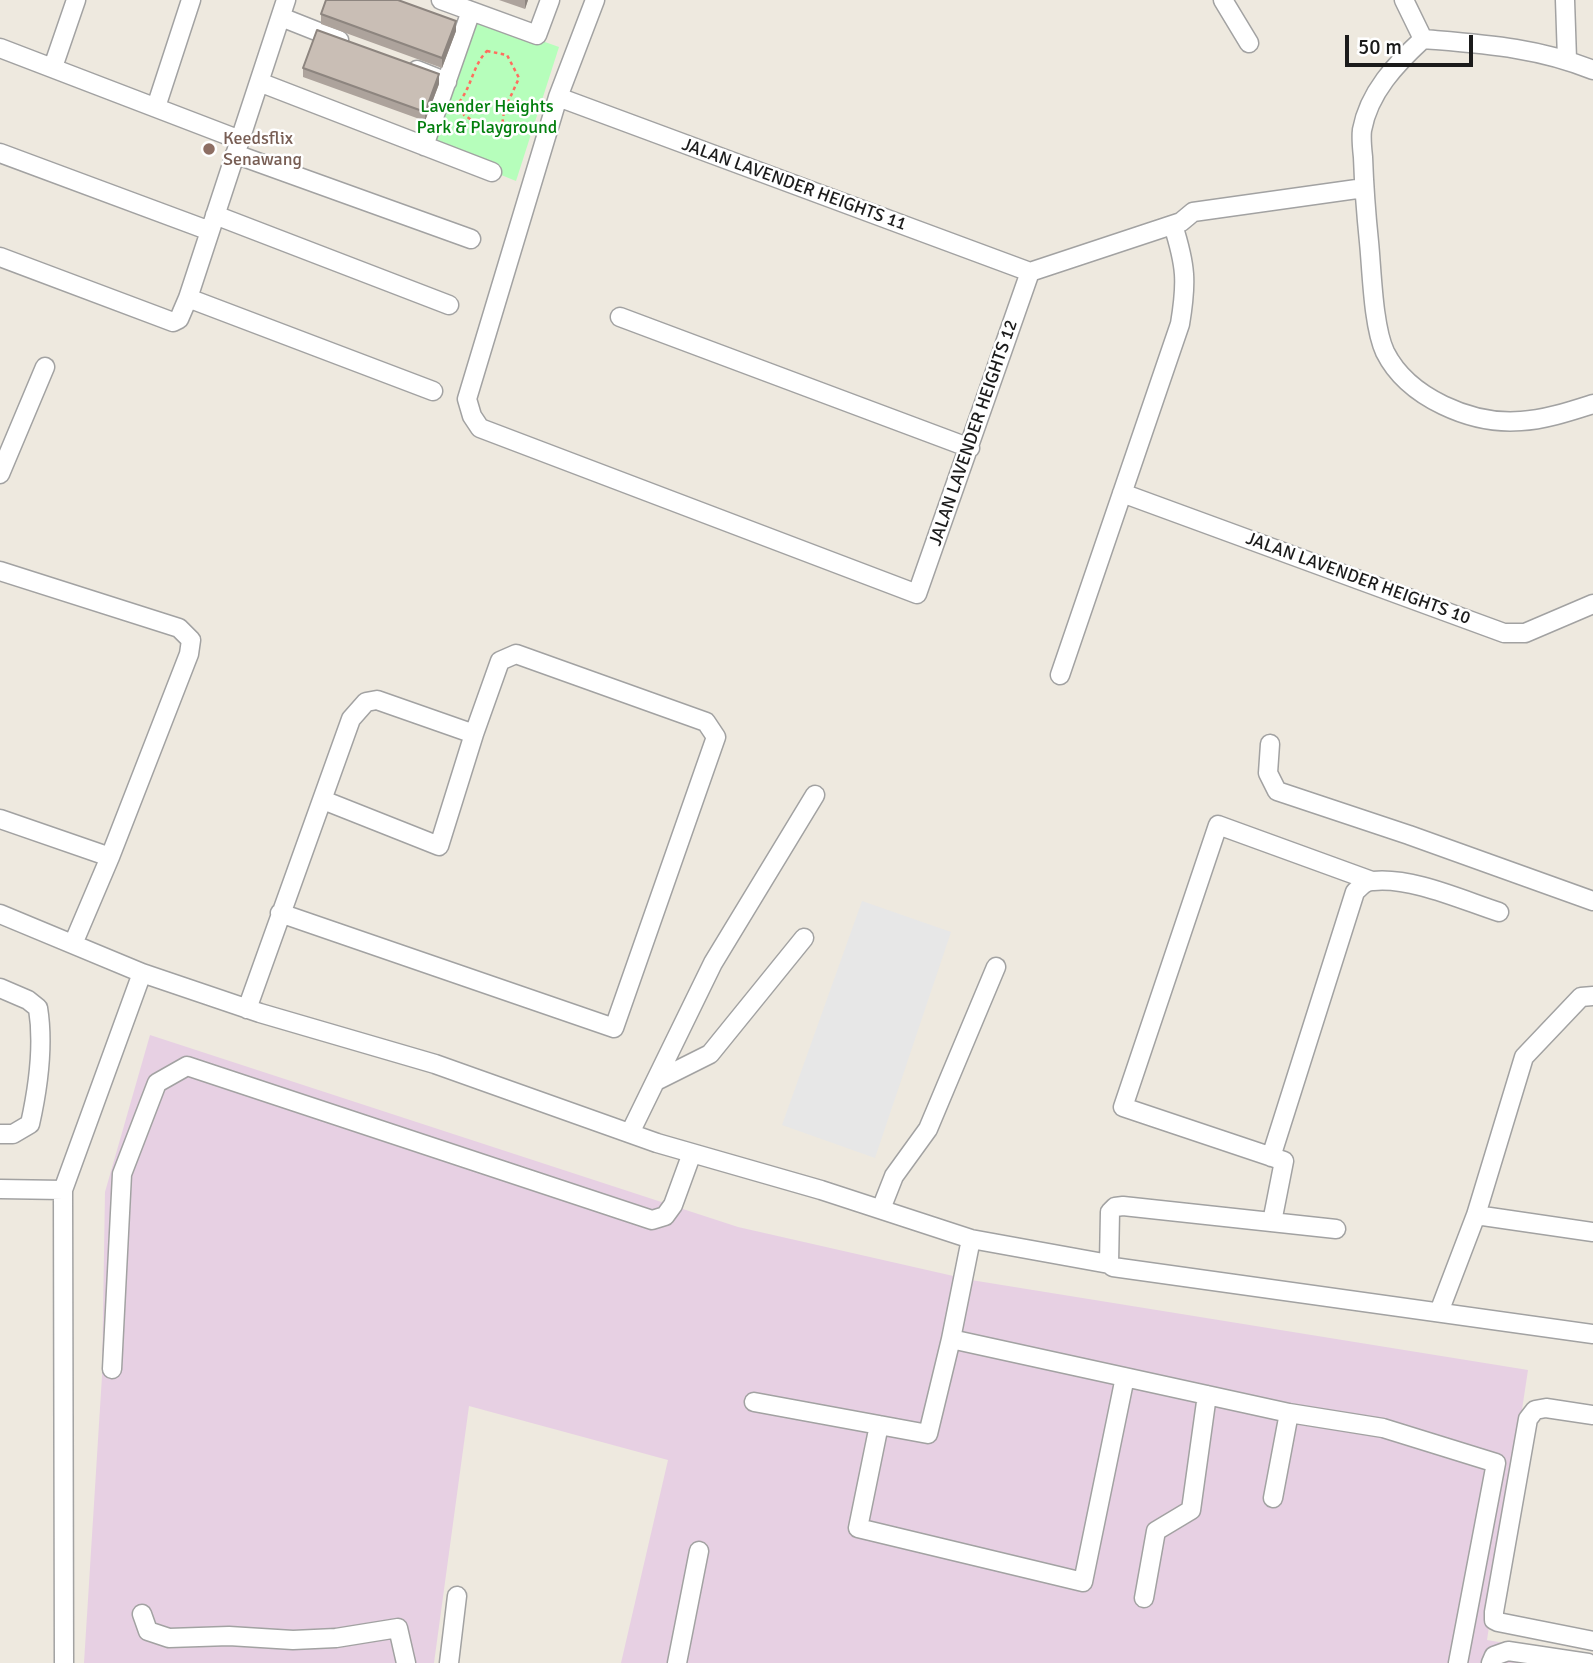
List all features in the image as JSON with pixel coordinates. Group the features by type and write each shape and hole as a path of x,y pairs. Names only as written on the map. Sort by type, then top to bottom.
{"street":[{"path":"53,67 76,0"},
{"path":"156,107 191,0"},
{"path":"442,0 537,35 550,0"},
{"path":"558,97 595,0"},
{"path":"1223,0 1249,43"},
{"path":"1404,0 1423,39"},
{"path":"1565,0 1567,60"},
{"path":"0,257 173,321 179,319 284,9 357,47"},
{"path":"424,146 471,11"},
{"path":"1593,70 1520,48 1423,39 1395,65 1373,99 1362,131 1364,188 1378,324 1385,351 1401,374 1424,394 1461,412 1492,421 1523,421 1593,404"},
{"path":"0,48 156,107 237,147 471,239"},
{"path":"396,62 447,82"},
{"path":"259,82 492,172"},
{"name":"JALAN LAVENDER HEIGHTS 11","path":"558,97 1030,272"},
{"name":"JALAN LAVENDER HEIGHTS 12","path":"558,97 467,399 472,416 480,428 917,594 1030,272"},
{"path":"0,153 449,305"},
{"path":"1030,272 1173,225 1193,212 1364,188"},
{"path":"1060,675 1180,324 1186,288 1182,256 1173,225"},
{"path":"188,298 433,391"},
{"path":"620,317 970,449"},
{"path":"0,474 45,367"},
{"name":"JALAN LAVENDER HEIGHTS 10","path":"1122,493 1504,633 1525,633 1593,604"},
{"path":"0,571 178,628 191,640 189,654 73,944"},
{"path":"280,913 614,1028 716,737 706,722 516,654 500,661 439,846 323,800"},
{"path":"247,1009 351,719 366,702 377,700 474,734"},
{"path":"1270,744 1268,773 1277,791 1593,901"},
{"path":"630,1133 713,963 815,795"},
{"path":"0,820 110,857"},
{"path":"1272,1222 1284,1161 1123,1107 1218,825 1372,881 1408,883 1499,912"},
{"path":"1271,1157 1355,892 1364,883 1372,881"},
{"path":"0,914 142,973 247,1009 435,1064 630,1133 971,1239 1114,1267 1593,1334"},
{"path":"656,1081 710,1054 804,938"},
{"path":"881,1209 894,1177 928,1129 996,967"},
{"path":"64,1663 63,1190 142,973"},
{"path":"0,988 29,1000 38,1008 41,1025 35,1103 30,1124 13,1134 0,1134"},
{"path":"1439,1312 1476,1215 1524,1057 1581,997 1593,996"},
{"path":"112,1369 122,1174 157,1083 187,1066 652,1220 665,1216 673,1205 692,1153"},
{"path":"0,1189 63,1190"},
{"path":"1109,1264 1110,1212 1115,1207 1336,1229"},
{"path":"1476,1215 1593,1232"},
{"path":"754,1402 928,1434 971,1239"},
{"path":"951,1339 1289,1413 1384,1428 1496,1462 1458,1663"},
{"path":"879,1425 858,1528 1083,1582 1125,1377"},
{"path":"1144,1598 1156,1531 1191,1510 1207,1395"},
{"path":"1593,1415 1546,1408 1535,1410 1528,1419 1494,1612 1494,1620 1498,1622 1593,1641"},
{"path":"1273,1498 1289,1413"},
{"path":"677,1663 699,1551"},
{"path":"449,1663 457,1596"},
{"path":"142,1614 148,1631 169,1638 229,1636 293,1640 336,1638 397,1628 406,1663"},
{"path":"1491,1663 1494,1656 1508,1651 1588,1663"}],"path":[{"path":"487,51 507,55 519,78 504,111 502,126 487,130 464,115 460,101 469,89 479,59 487,51"}],"shaded area":[{"path":"862,901 951,932 875,1158 782,1125"},
{"path":"150,1035 738,1227 971,1280 1528,1370 1487,1640 1593,1658 1593,1663 621,1663 668,1460 469,1406 434,1663 84,1663 102,1376 105,1192"}],"green space":[{"name":"Lavender Heights Park & Playground","path":"472,16 559,47 516,181 427,145"}],"building":[{"path":"326,0 398,0 456,21 442,58 321,14"},
{"path":"317,30 439,74 425,112 303,68"}],"place":[{"name":"Keedsflix Senawang","path":"209,149"}]}
